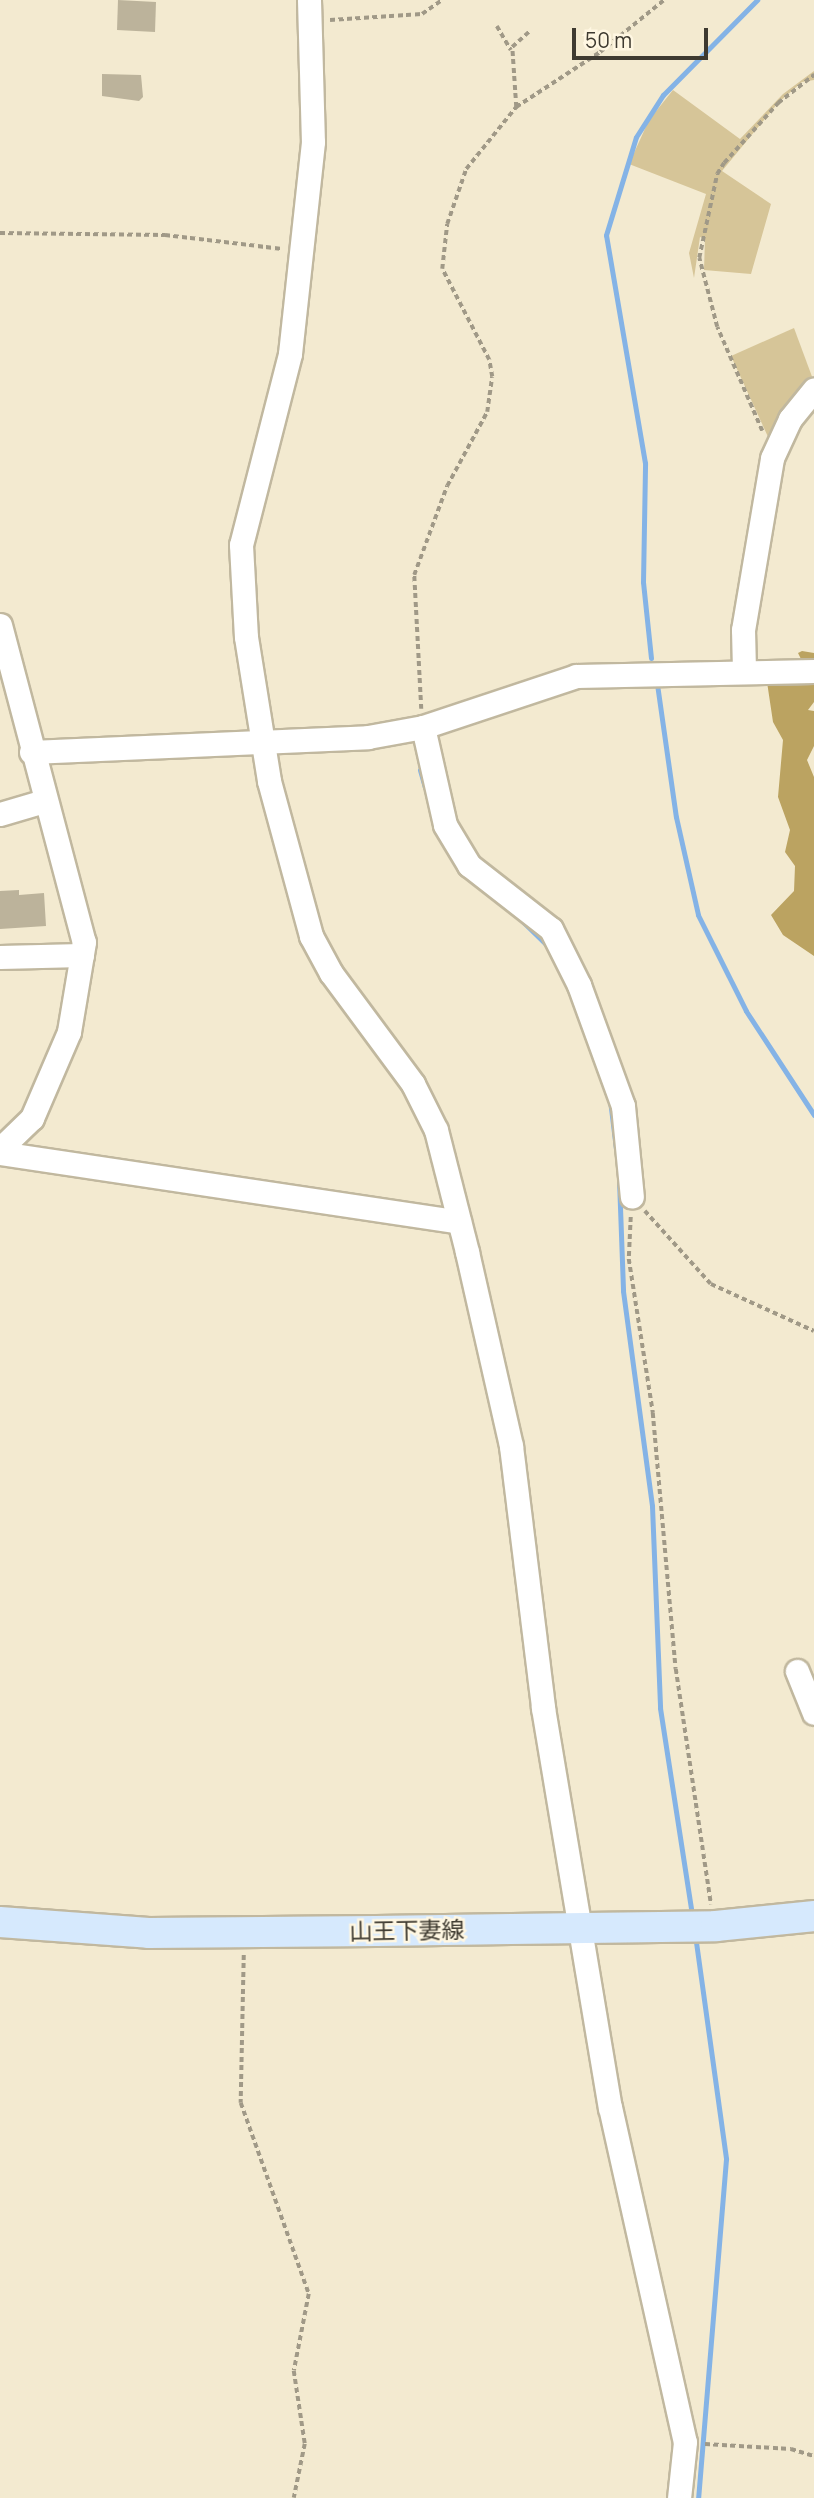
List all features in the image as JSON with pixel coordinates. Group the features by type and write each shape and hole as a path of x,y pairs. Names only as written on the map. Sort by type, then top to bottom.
{"main road":[{"name":"山王下妻線","path":"0,1922 82,1930 244,1932 716,1926 814,1916"}],"street":[{"path":"310,10 313,142 284,385 241,545 240,585 263,744 293,878 311,936 331,973 413,1084 436,1130 459,1222 511,1446 543,1708 623,2176 685,2442 679,2498"},
{"path":"744,670 743,630 774,451 790,419 814,389"},
{"path":"0,625 31,752 84,942 69,1032 32,1118 0,1151"},
{"path":"31,752 263,744 368,737 423,727 576,676 744,670 814,671"},
{"path":"423,727 445,825 469,865 551,929 579,985 623,1106 632,1197"},
{"path":"0,814 44,801"},
{"path":"0,957 82,955"},
{"path":"0,1151 459,1222"},
{"path":"797,1671 814,1713"}],"path":[{"path":"310,10 406,17 422,14 442,0"},
{"path":"423,727 414,575 447,486 486,412 492,377 489,360 442,269 447,224 466,169 516,107 608,46 664,0"},
{"path":"497,26 512,52 518,92 516,107"},
{"path":"512,52 530,31"},
{"path":"774,451 717,327 699,258 717,174 778,103 814,75"},
{"path":"0,233 165,235 301,252"},
{"path":"632,1197 711,1284 814,1331"},
{"path":"632,1197 629,1259 653,1413 676,1669 701,1853 716,1926"},
{"path":"244,1932 241,2103 309,2294 294,2371 305,2444 294,2498"},
{"path":"685,2442 791,2449 814,2456"}],"shaded area":[{"path":"814,71 814,80 802,82 778,103 722,171 771,204 751,274 704,270 705,239 700,237 694,278 689,253 706,194 629,164 649,120 673,90 740,139 783,94"},
{"path":"794,328 814,382 769,439 731,356"},
{"path":"798,653 814,653 814,702 808,710 814,711 814,746 807,760 814,777 814,956 783,935 771,915 794,891 795,866 785,852 790,830 778,797 783,740 773,722 767,682 804,665"}],"building":[{"path":"118,0 156,2 155,32 117,30"},
{"path":"102,74 141,75 143,97 139,101 102,96"},
{"path":"19,890 19,895 44,893 46,926 0,929 0,891"}],"waterway":[{"path":"651,658 643,582 645,463 606,235 636,137 663,95 757,0"},
{"path":"657,684 676,817 698,915 746,1011 814,1115"},
{"path":"420,770 425,787"},
{"path":"515,914 551,949"},
{"path":"610,1100 616,1149"},
{"path":"619,1180 623,1291 652,1506 660,1708 692,1914"},
{"path":"696,1942 726,2159 698,2498"}]}
